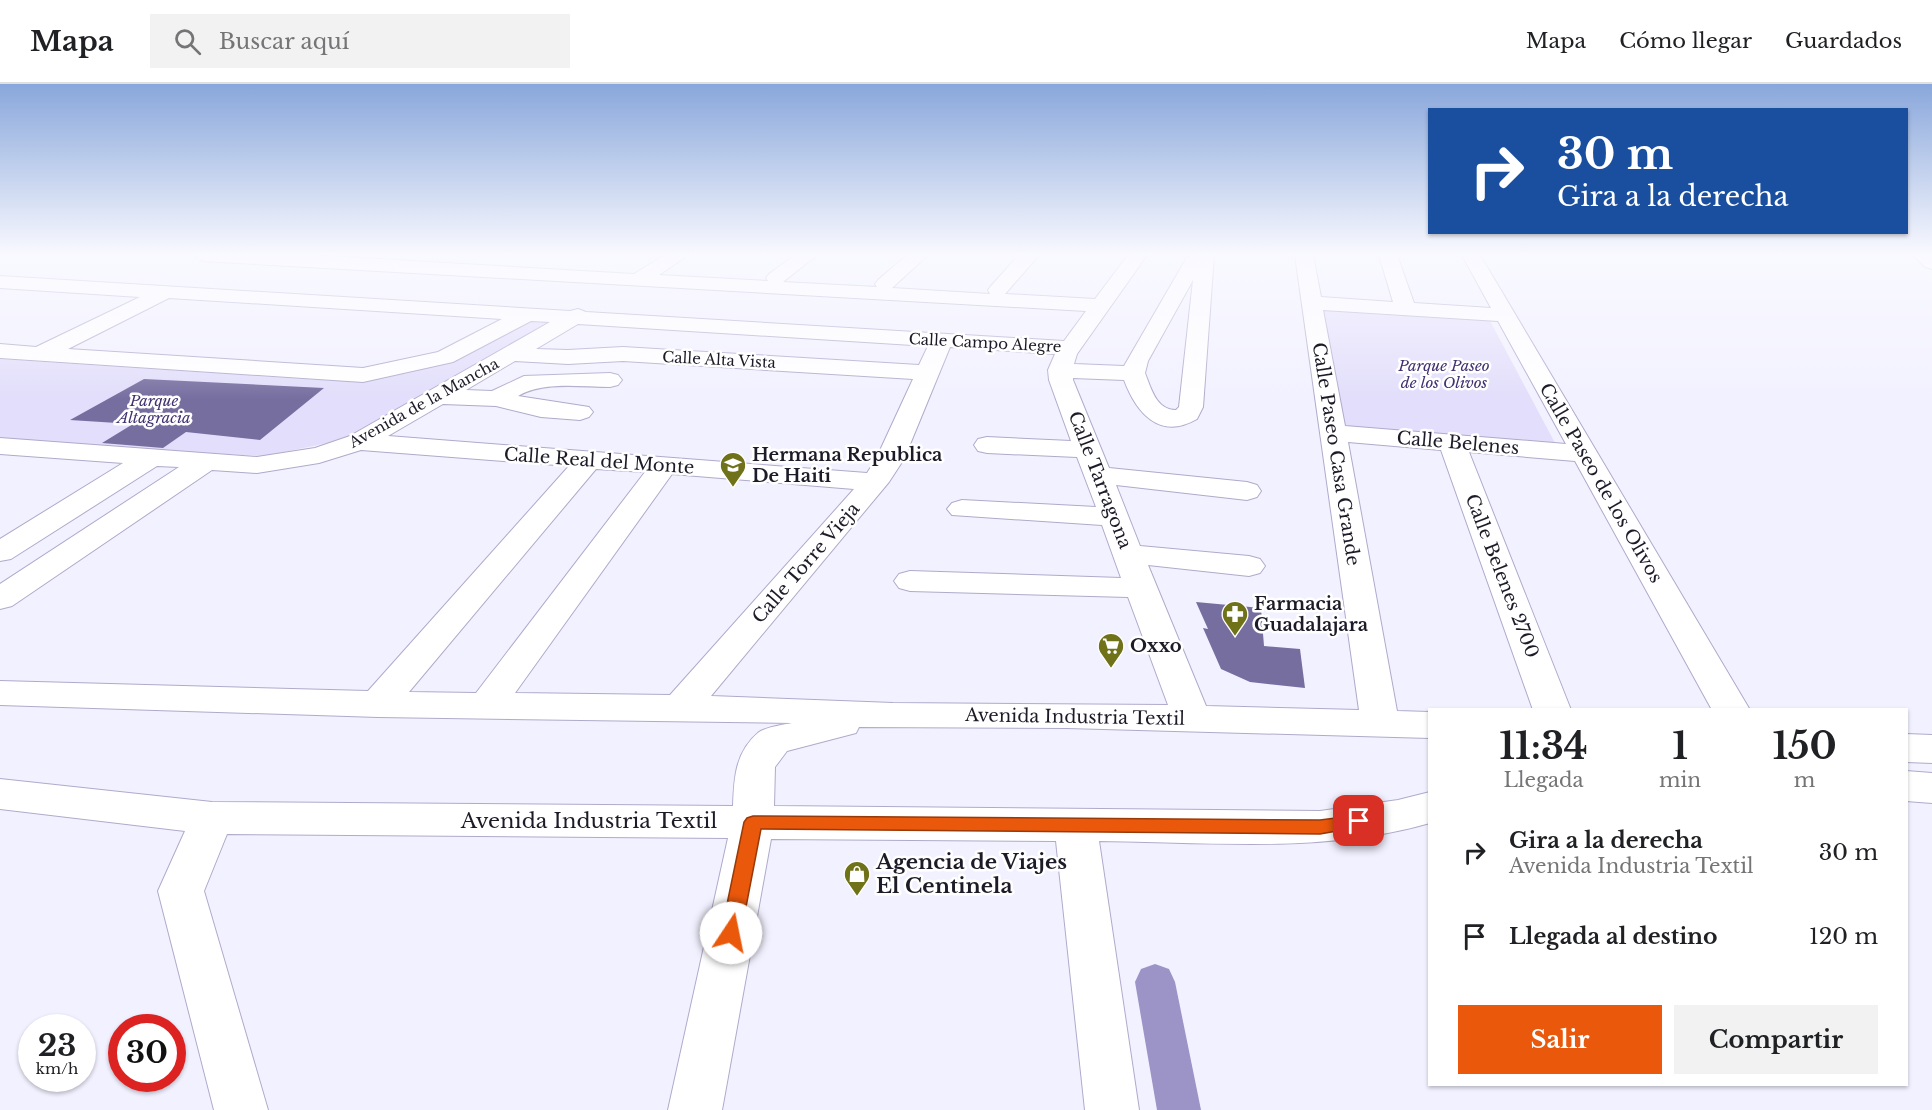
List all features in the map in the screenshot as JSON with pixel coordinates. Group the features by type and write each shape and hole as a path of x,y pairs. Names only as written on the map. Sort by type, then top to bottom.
{"street":[{"path":"39,354 144,303"},
{"path":"75,356 183,303"},
{"name":"Calle Campo Alegre","path":"346,303 942,340 1135,367"},
{"name":"Avenida de la Mancha","path":"0,351 363,375 445,357 548,303"},
{"name":"Avenida de la Mancha","path":"0,446 204,462 277,464 319,455 358,442 598,303"},
{"path":"1066,357 1104,303"},
{"path":"1170,303 1135,367 1153,413 1172,418 1188,415 1191,407 1201,303"},
{"path":"1311,303 1505,315"},
{"name":"Calle Paseo Casa Grande","path":"1311,303 1380,723"},
{"path":"1404,303 1406,309"},
{"name":"Calle Paseo de los Olivos","path":"1498,303 1730,708"},
{"name":"Calle Torre Vieja","path":"680,708 874,482 890,459 942,340"},
{"name":"Calle Alta Vista","path":"510,354 568,357 623,354 928,373"},
{"path":"496,399 568,357"},
{"name":"Calle Tarragona","path":"1066,357 1061,380 1192,719"},
{"path":"524,383 552,380 610,380"},
{"path":"440,396 496,399 541,410 580,412"},
{"name":"Calle Belenes","path":"1332,433 1584,454"},
{"name":"Calle Real del Monte","path":"358,442 874,482"},
{"name":"Calle Belenes 2700","path":"1452,443 1551,708"},
{"path":"987,445 1088,450"},
{"path":"0,552 150,458"},
{"path":"378,704 589,460"},
{"path":"0,599 204,462"},
{"path":"487,705 664,466"},
{"path":"1098,475 1247,491"},
{"path":"962,510 1114,517"},
{"path":"1129,554 1249,566"},
{"path":"910,581 1142,588"},
{"name":"Avenida Industria Textil","path":"0,693 378,704 766,709 892,716 1192,719 1428,725"},
{"path":"695,1110 753,822 755,765 774,741 820,727 892,716"},
{"path":"1908,747 1932,749"},
{"path":"1908,786 1932,788"},
{"name":"Avenida Industria Textil","path":"0,794 213,818 1320,827 1398,816 1428,808"},
{"path":"213,818 181,891 241,1110"},
{"path":"1075,824 1112,1110"}],"green space":[{"name":"Parque Paseo de los Olivos","path":"1323,308 1489,319 1555,443 1344,426"},
{"name":"Parque Altagracia","path":"531,319 558,321 346,439 265,456 155,451 0,438 0,359 336,381 409,373 485,345"}],"building":[{"path":"144,379 324,388 260,440 186,432 163,448 102,443 133,424 70,420"},
{"name":"Farmacia Guadalajara","path":"1196,602 1261,608 1264,646 1300,649 1305,688 1250,682 1221,669 1203,628 1208,629"}],"waterway":[{"path":"1155,982 1179,1110"}],"place":[{"name":"Hermana Republica De Haiti","path":"733,488"},
{"name":"Farmacia Guadalajara","path":"1235,637"},
{"name":"Oxxo","path":"1111,669"},
{"name":"Agencia de Viajes El Centinela","path":"857,897"}],"route":[{"path":"731,933 753,822 1320,827 1359,821"}]}
